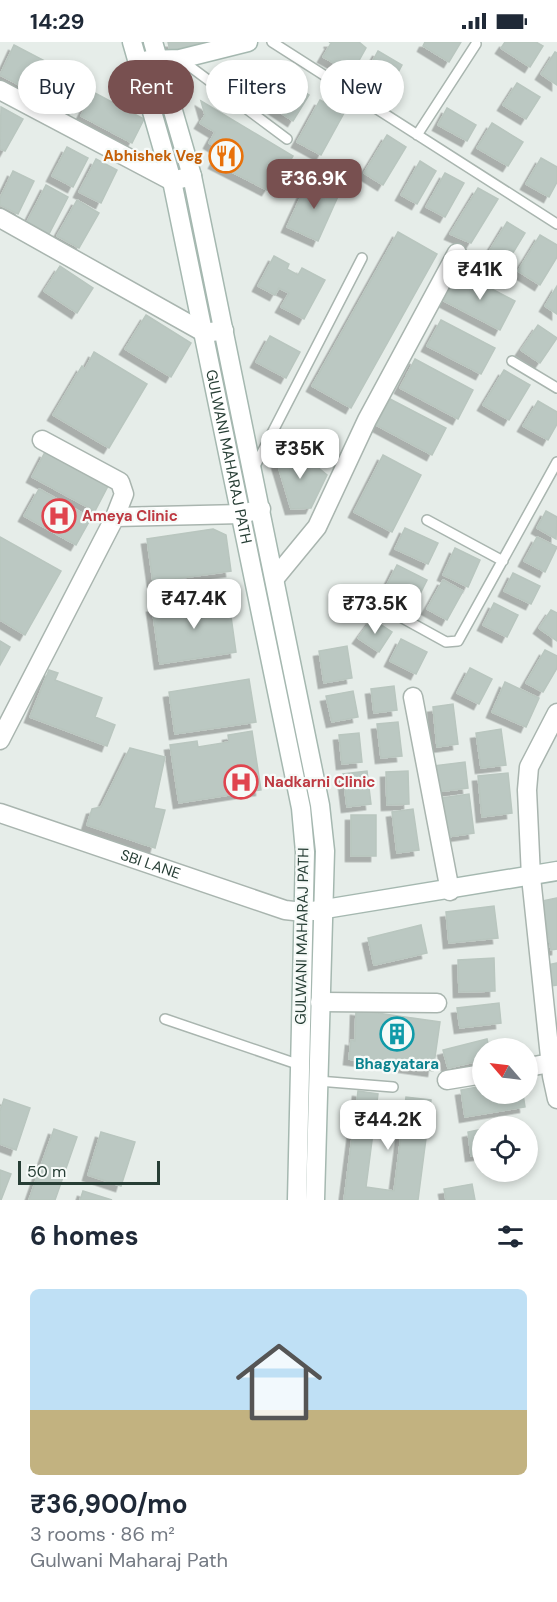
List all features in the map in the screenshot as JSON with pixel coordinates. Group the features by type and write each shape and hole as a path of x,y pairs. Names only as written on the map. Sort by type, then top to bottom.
{"street":[{"name":"GULWANI MAHARAJ PATH","path":"132,42 138,60"},
{"name":"GULWANI MAHARAJ PATH","path":"153,42 158,60"},
{"path":"158,60 180,59 248,42"},
{"path":"0,90 172,181 192,176"},
{"name":"GULWANI MAHARAJ PATH","path":"153,114 172,181 205,333 301,808 305,852 297,1200"},
{"name":"GULWANI MAHARAJ PATH","path":"174,114 192,176 276,578 320,806 325,851 315,1200"},
{"path":"0,218 205,333 224,330"},
{"path":"276,578 317,527 367,420 457,253"},
{"path":"0,740 115,517 124,494 120,482 42,440"},
{"path":"115,517 242,514 261,509"},
{"path":"414,697 450,891"},
{"path":"557,713 529,767 527,790 531,877 557,1099"},
{"name":"SBI LANE","path":"0,813 285,910 303,912 450,891 557,871"},
{"path":"320,1002 437,1003"},
{"path":"538,1069 553,1071"},
{"path":"447,1080 472,1076"}],"lane":[{"path":"272,42 557,224"},
{"path":"417,135 476,44"},
{"path":"180,59 287,139"},
{"path":"253,470 362,258"},
{"path":"512,360 557,388"},
{"path":"377,604 446,642 455,643 462,638 557,462"},
{"path":"427,520 503,561"},
{"path":"165,1019 300,1065"},
{"path":"318,1081 393,1087"}],"building":[{"path":"168,42 206,42 170,51"},
{"path":"329,42 359,42 366,48 359,60 328,60 323,57 331,43"},
{"path":"425,42 461,42 449,62 423,46"},
{"path":"505,42 536,42 543,46 530,67 501,48"},
{"path":"14,45 43,60 18,60 18,84 0,75"},
{"path":"378,51 393,60 373,60"},
{"path":"555,52 557,53 557,85 541,74"},
{"path":"517,83 540,97 526,119 503,105"},
{"path":"96,94 108,100 108,114 135,114 144,119 132,143 81,116 82,114 96,114"},
{"path":"320,100 320,114 343,114 321,155 297,142"},
{"path":"201,101 206,104 206,114 223,114 293,156 282,175 278,173 267,190 214,163 221,150 209,143 215,132 200,123 205,115"},
{"path":"1,107 23,119 5,151 0,149"},
{"path":"447,108 476,125 467,141 438,125"},
{"path":"282,114 297,114 293,121"},
{"path":"492,123 523,142 508,166 477,148"},
{"path":"387,135 406,147 383,185 364,173"},
{"path":"67,147 88,158 73,187 52,176"},
{"path":"541,158 557,167 557,182 549,197 526,184"},
{"path":"96,159 117,170 101,203 79,192"},
{"path":"420,161 436,171 417,204 401,195"},
{"path":"13,171 34,181 18,214 0,205 0,198"},
{"path":"445,173 464,183 445,217 426,207"},
{"path":"309,179 340,192 318,241 287,227"},
{"path":"46,185 68,197 49,234 27,222"},
{"path":"478,188 498,199 471,243 450,234"},
{"path":"77,200 99,213 79,248 57,236"},
{"path":"507,222 525,233 505,266 487,255"},
{"path":"398,232 437,254 351,408 312,386"},
{"path":"540,235 557,245 557,257 540,285 518,271"},
{"path":"274,256 289,264 287,269 298,275 302,268 325,280 304,319 281,307 289,293 279,288 275,295 258,286"},
{"path":"60,266 93,288 77,313 44,291"},
{"path":"459,272 515,301 500,330 444,301"},
{"path":"557,286 557,314 545,306"},
{"path":"146,315 191,343 171,377 125,349"},
{"path":"441,320 495,348 481,374 427,346"},
{"path":"538,325 557,338 540,363 521,350"},
{"path":"270,336 300,352 286,378 256,362"},
{"path":"94,352 147,384 109,448 53,415 82,366 85,369"},
{"path":"415,359 473,390 458,419 400,388"},
{"path":"504,370 530,385 509,420 483,405"},
{"path":"390,399 446,428 432,455 376,425"},
{"path":"538,401 557,412 557,424 548,440 523,426"},
{"path":"45,452 108,486 95,511 32,477"},
{"path":"274,452 310,461 327,475 311,508 291,509"},
{"path":"383,455 421,475 392,532 354,512"},
{"path":"39,489 91,518 76,545 24,516"},
{"path":"546,511 557,517 556,539 537,528"},
{"path":"405,528 438,543 428,564 395,549"},
{"path":"213,529 226,535 231,571 153,582 147,539"},
{"path":"0,537 61,571 25,635 0,620"},
{"path":"537,537 557,547 545,572 524,561"},
{"path":"455,548 480,560 468,587 443,575"},
{"path":"397,565 427,580 415,604 385,589"},
{"path":"513,573 540,586 531,604 504,591"},
{"path":"443,580 463,591 447,620 427,609"},
{"path":"228,595 236,652 160,664 152,607"},
{"path":"494,603 518,615 507,637 483,625"},
{"path":"551,610 557,613 557,641 539,628"},
{"path":"372,619 392,632 379,652 358,638"},
{"path":"401,639 427,652 416,674 390,661"},
{"path":"0,641 10,647 0,665"},
{"path":"347,646 352,678 324,683 319,651"},
{"path":"545,650 557,656 557,668 543,692 526,683"},
{"path":"470,668 492,679 479,704 457,693"},
{"path":"49,670 58,673 55,680 102,698 95,717 115,725 107,746 30,717"},
{"path":"249,679 256,722 175,734 169,692"},
{"path":"505,682 539,698 526,727 492,712"},
{"path":"394,686 397,710 374,713 371,689"},
{"path":"353,691 358,717 332,722 326,696"},
{"path":"453,704 458,744 437,747 433,707"},
{"path":"398,722 402,756 381,758 377,724"},
{"path":"501,729 506,765 481,768 476,733"},
{"path":"252,731 261,790 179,803 170,745 197,741 198,747 229,742 228,735"},
{"path":"359,733 362,762 342,764 339,735"},
{"path":"130,748 165,757 154,808 165,810 155,848 87,825 92,809 101,807"},
{"path":"465,762 468,788 437,792 434,766"},
{"path":"367,771 371,804 347,807 343,774"},
{"path":"408,771 409,804 387,805 386,772"},
{"path":"508,773 512,813 482,817 478,776"},
{"path":"469,794 474,833 448,837 442,798"},
{"path":"413,809 419,850 397,853 392,812"},
{"path":"351,815 376,815 376,856 351,856"},
{"path":"557,898 557,949 551,950 542,901"},
{"path":"494,906 498,938 449,943 446,912"},
{"path":"421,925 427,953 374,965 368,938"},
{"path":"494,958 495,991 459,992 458,960"},
{"path":"557,963 557,985 551,986 547,965"},
{"path":"499,1003 501,1023 460,1028 457,1008"},
{"name":"Bhagyatara","path":"356,1010 440,1022 433,1071 349,1059 351,1040 355,1041"},
{"path":"472,1043 472,1063 448,1068 443,1050"},
{"path":"472,1088 472,1104 525,1104 525,1107 465,1117 461,1090"},
{"path":"358,1091 378,1094 366,1187 394,1191 406,1097 431,1100 418,1200 344,1200"},
{"path":"4,1099 30,1108 16,1150 0,1144 0,1111"},
{"path":"54,1129 77,1137 55,1200 29,1200"},
{"path":"472,1131 471,1156 468,1132"},
{"path":"101,1132 135,1142 121,1186 88,1175"},
{"path":"0,1170 11,1174 1,1200 0,1200"},
{"path":"472,1184 475,1200 446,1200 444,1189"},
{"path":"83,1191 112,1200 80,1200"}],"place":[{"name":"Abhishek Veg","path":"226,156"},
{"name":"Ameya Clinic","path":"59,516"},
{"name":"Nadkarni Clinic","path":"241,782"},
{"name":"Bhagyatara","path":"397,1034"}]}
